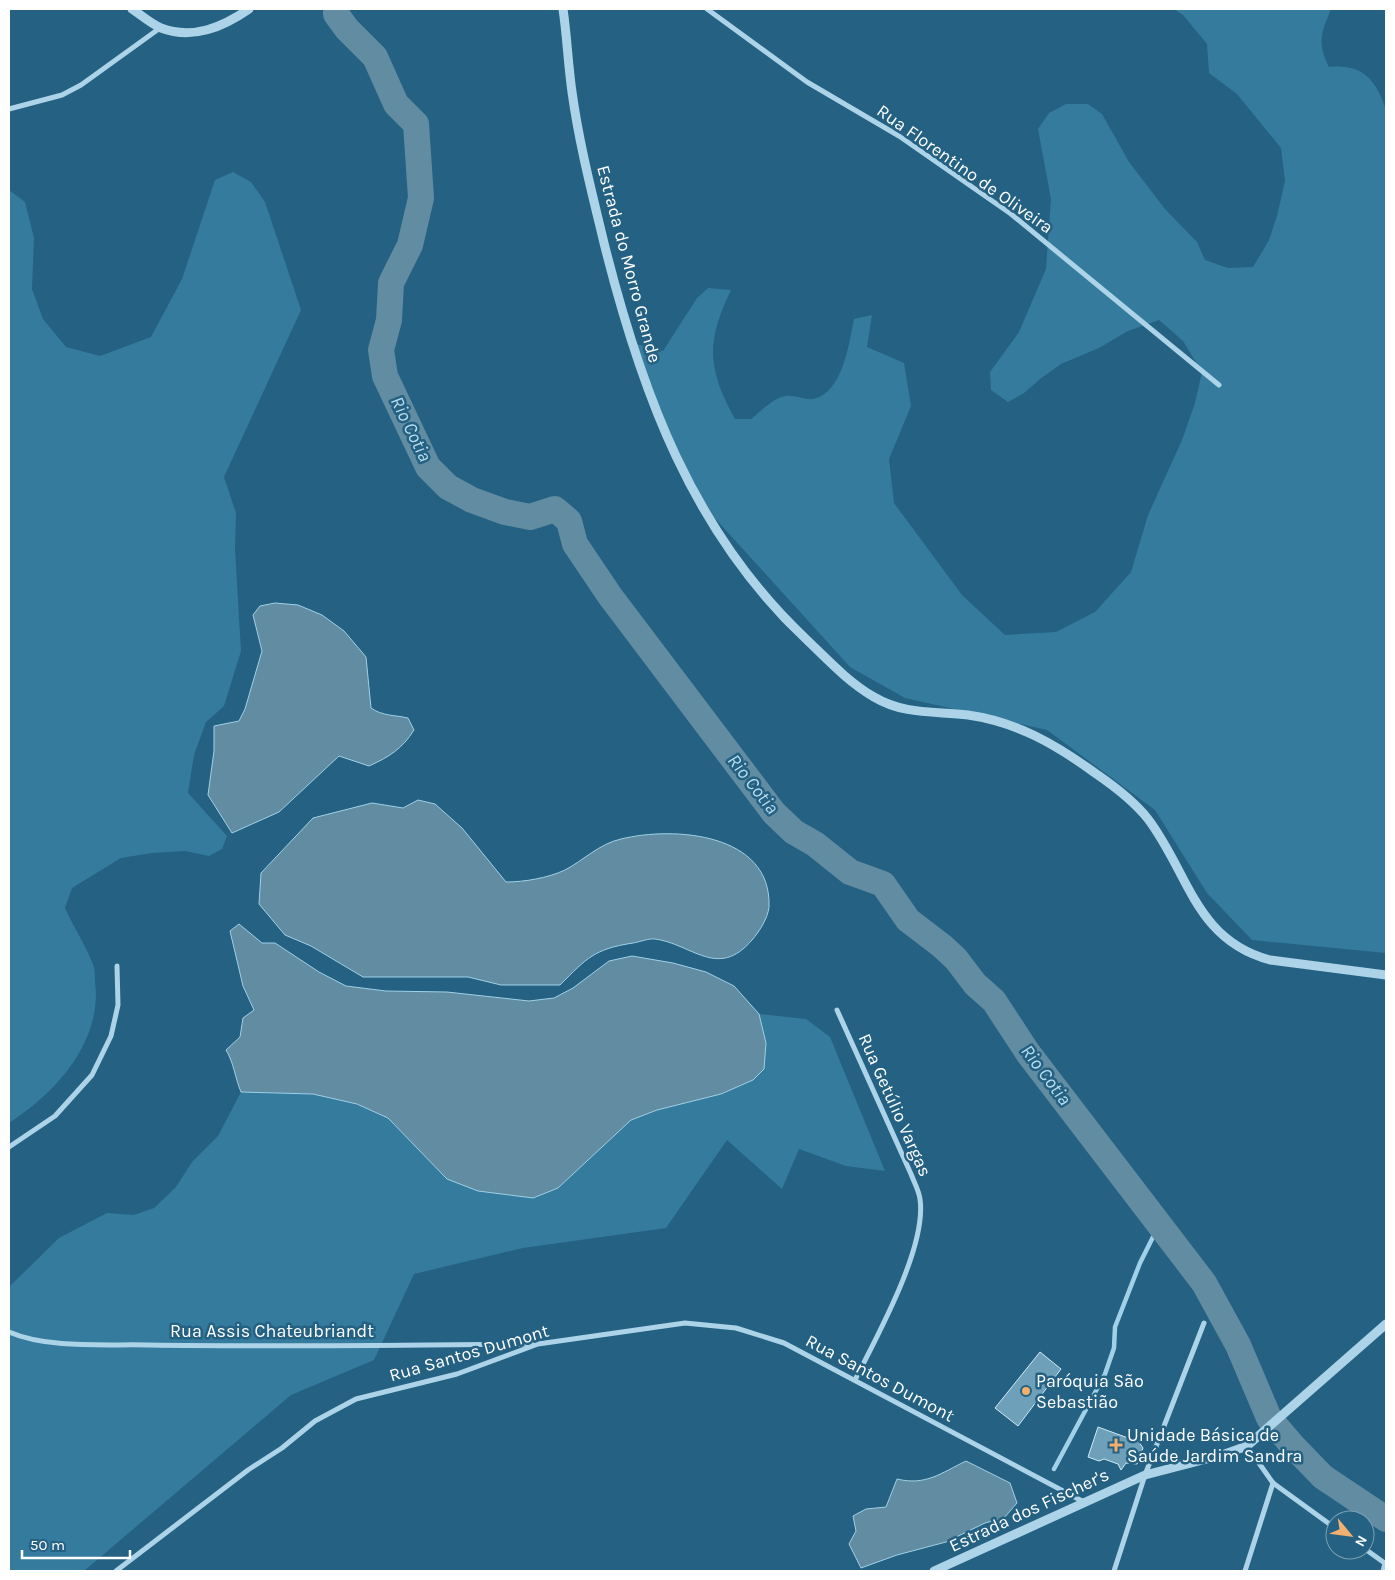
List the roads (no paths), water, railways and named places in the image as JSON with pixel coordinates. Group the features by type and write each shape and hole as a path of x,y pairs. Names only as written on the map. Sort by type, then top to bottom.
{"street":[{"path":"132,9 160,28 181,33 202,32 228,23 249,9"},
{"name":"Estrada do Morro Grande","path":"563,9 572,92 592,194 615,288 638,367 689,484 722,542 774,606 831,663 856,685 877,698 898,708 919,713 964,714 1011,724 1048,741 1094,772 1125,795 1148,819 1191,895 1212,926 1232,945 1252,955 1270,960 1386,975"},
{"name":"Rua Florentino de Oliveira","path":"708,9 806,82 900,136 1011,214 1219,385"},
{"path":"9,109 62,95 160,28"},
{"path":"9,1146 55,1116 92,1075 111,1036 118,1005 117,966"},
{"name":"Rua Getúlio Vargas","path":"837,1010 911,1174 920,1199 920,1227 913,1253 856,1380"},
{"name":"Rua Santos Dumont","path":"116,1571 248,1470 282,1448 315,1421 356,1399 457,1374 538,1344 685,1323 736,1328 784,1343 1084,1502"},
{"path":"1114,1571 1145,1475 1204,1323"},
{"name":"Estrada dos Fischer's","path":"934,1571 1145,1475 1222,1455 1247,1446 1386,1324"},
{"name":"Rua Assis Chateubriandt","path":"9,1332 22,1338 113,1344 538,1344"},
{"path":"1247,1446 1273,1483 1325,1521"},
{"path":"1244,1571 1273,1483"},
{"path":"1375,1556 1386,1564 1383,1571"}],"waterway":[{"name":"Rio Cotia","path":"336,9 336,14 347,29 375,57 396,104 416,124 421,198 410,245 391,283 389,320 381,350 385,376 428,467 448,487 472,500 505,512 530,517 555,509 569,521 575,544 610,596 774,813 794,832 815,844 850,872 883,884 908,920 956,959 975,984 994,1001 1028,1053 1204,1283 1238,1345 1269,1418 1323,1477 1386,1519"},
{"path":"1054,1469 1105,1374 1114,1348 1115,1327 1140,1263 1154,1235 1164,1232"}],"place":[{"name":"Paróquia São Sebastião","path":"1026,1391"},
{"name":"Unidade Básica de Saúde Jardim Sandra","path":"1116,1445"}]}
